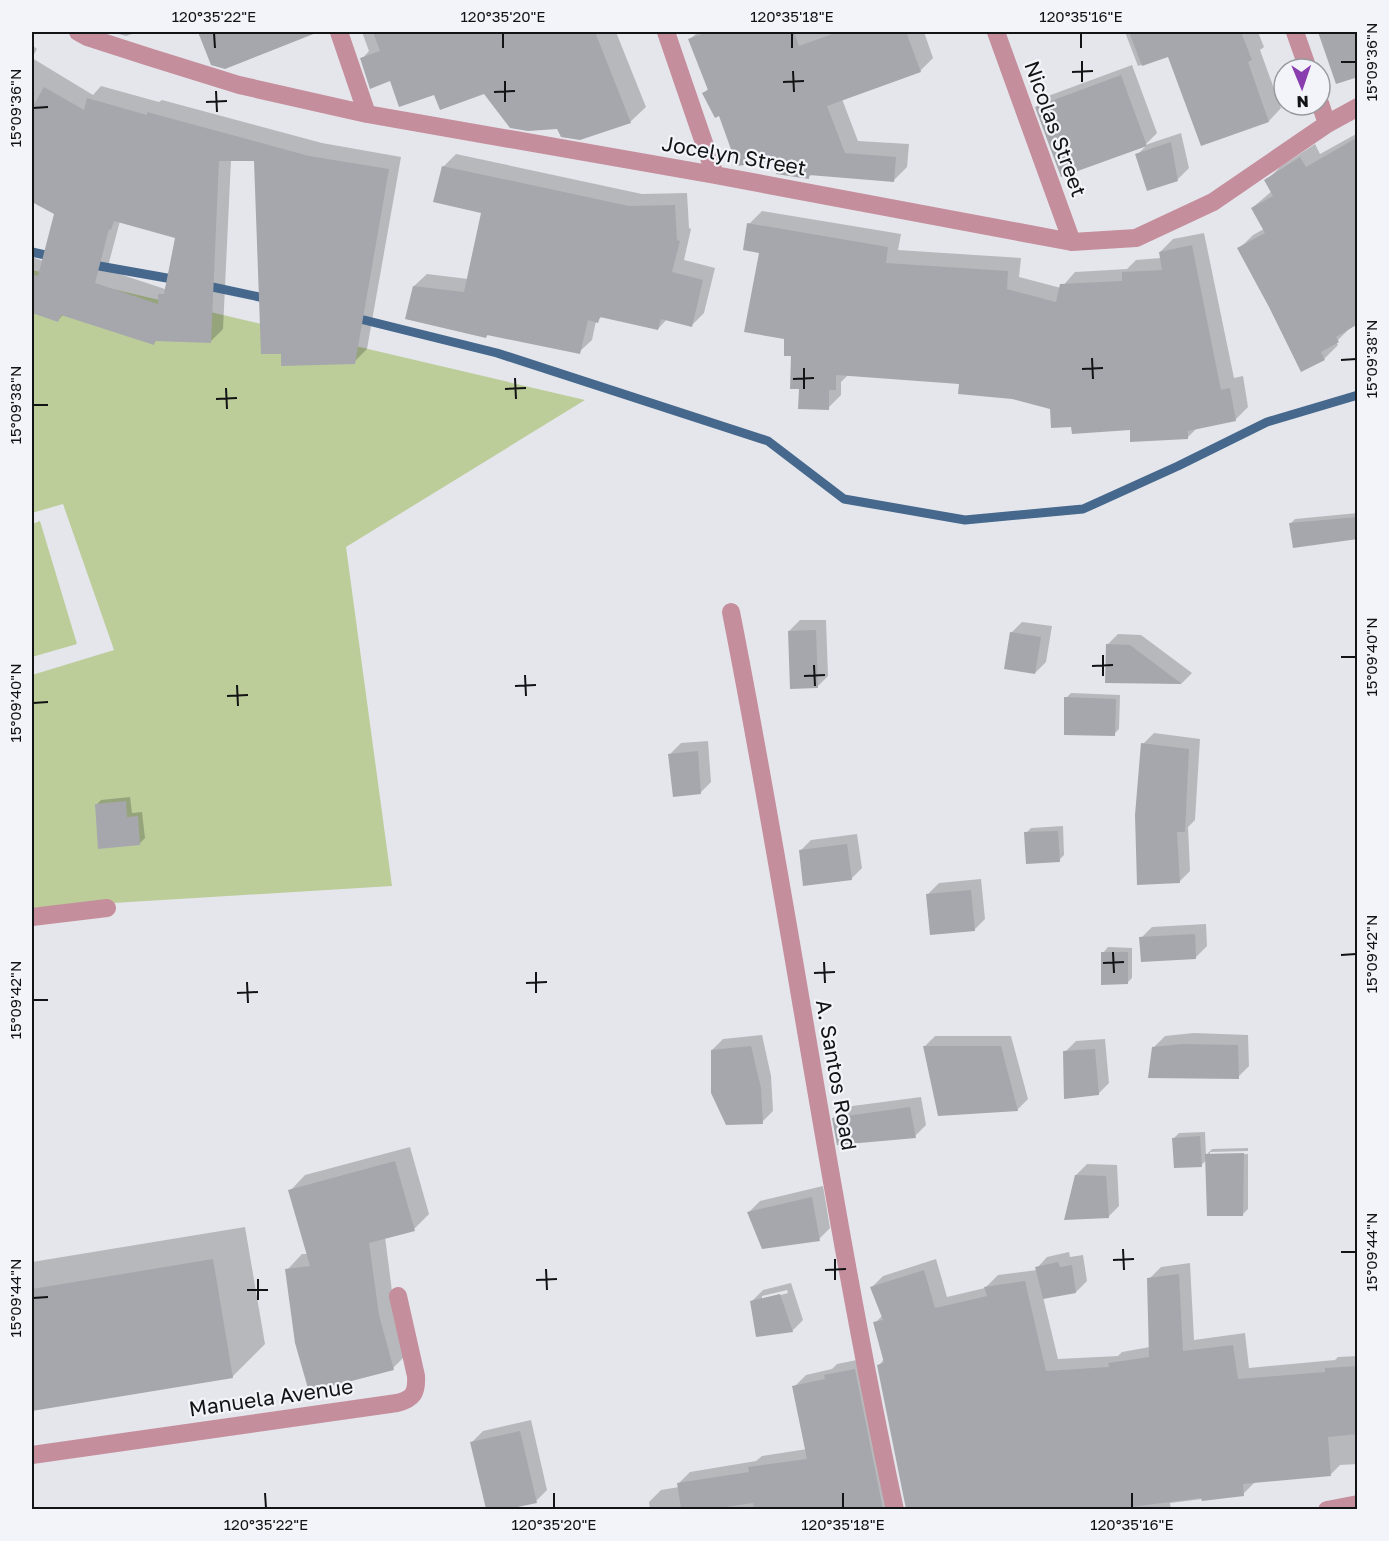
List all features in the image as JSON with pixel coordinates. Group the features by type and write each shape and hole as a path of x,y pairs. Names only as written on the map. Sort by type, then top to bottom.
{"street":[{"name":"Jocelyn Street","path":"78,32 87,37 239,85 367,114 715,175 1072,242 1136,238 1213,202 1327,124 1358,107"},
{"path":"339,32 367,114"},
{"path":"666,32 715,175"},
{"name":"Nicolas Street","path":"996,32 1072,242"},
{"path":"1294,32 1303,57"},
{"path":"1325,117 1327,124"},
{"name":"A. Santos Road","path":"731,612 754,730 850,1288 895,1509"},
{"path":"32,917 107,908"},
{"name":"Manuela Avenue","path":"32,1455 408,1400 414,1394 416,1376 398,1296"},
{"path":"1328,1509 1358,1504"}],"green space":[{"path":"32,270 585,400 346,547 392,886 32,908 32,675 114,650 63,504 32,513"},
{"path":"40,521 77,644 32,657 32,524"}],"building":[{"path":"198,32 316,33 225,69 211,65"},
{"path":"373,32 595,32 631,123 580,140 561,137 557,129 528,131 510,128 484,94 440,110 434,95 399,107 390,81 370,89 360,58 380,51"},
{"path":"708,32 794,32 799,46 838,32 906,32 921,72 827,106 845,153 896,157 894,182 809,175 809,179 776,174 777,160 737,166 719,116 715,118 702,93 708,90 688,39"},
{"path":"1129,32 1241,32 1252,60 1248,62 1269,122 1201,146 1168,57 1142,66"},
{"path":"1318,32 1358,32 1358,77 1336,84 1332,72 1332,57 1327,57"},
{"path":"1121,75 1147,146 1061,177 1035,107"},
{"path":"44,87 84,110 87,98 309,156 389,169 355,364 281,366 281,354 261,354 254,161 219,161 211,343 155,341 154,345 61,315 58,322 32,313 32,274 38,276 54,214 32,202 32,108","holes":["114,221 175,238 164,294 158,294 158,304 95,283 109,229 111,230"]},
{"path":"1358,137 1358,324 1336,337 1339,342 1321,352 1325,360 1301,372 1237,248 1265,233 1251,208 1273,196 1264,180 1300,157 1306,167"},
{"path":"1171,142 1178,181 1147,191 1135,154"},
{"path":"442,166 629,206 675,205 677,240 680,241 672,272 703,280 692,327 661,319 658,330 600,317 598,323 588,320 580,354 487,335 486,338 405,319 413,286 464,292 481,213 433,202"},
{"path":"747,223 888,247 886,263 1008,271 1007,289 1056,302 1060,284 1122,281 1122,272 1162,270 1159,252 1192,245 1221,390 1230,388 1236,421 1188,431 1188,439 1130,442 1130,430 1072,434 1071,427 1051,428 1050,409 1012,399 958,394 959,384 836,375 836,390 829,390 829,410 798,409 799,389 790,389 791,356 784,356 784,339 744,332 759,253 743,250"},
{"path":"1358,517 1358,539 1293,548 1289,523"},
{"path":"816,630 818,688 790,689 788,631"},
{"path":"1010,632 1041,637 1035,674 1004,669"},
{"path":"1106,644 1130,645 1182,684 1105,683"},
{"path":"1064,697 1116,699 1115,736 1064,735"},
{"path":"1141,743 1189,749 1185,832 1177,832 1180,883 1137,885 1135,815"},
{"path":"698,751 701,794 673,797 668,754"},
{"path":"126,801 127,817 138,816 140,845 98,849 95,804"},
{"path":"1058,831 1060,862 1026,864 1024,832"},
{"path":"847,844 852,880 803,886 799,850"},
{"path":"971,890 975,931 930,935 926,894"},
{"path":"1195,934 1196,959 1141,962 1139,937"},
{"path":"1101,952 1128,952 1128,984 1101,985"},
{"path":"1182,1044 1238,1045 1239,1079 1148,1078 1152,1047"},
{"path":"751,1046 761,1088 763,1124 726,1125 711,1093 711,1050"},
{"path":"923,1046 1001,1046 1018,1111 938,1116"},
{"path":"1095,1049 1099,1095 1064,1099 1063,1051"},
{"path":"910,1107 916,1138 837,1145 832,1118"},
{"path":"1200,1136 1202,1167 1174,1168 1172,1138"},
{"path":"1244,1153 1243,1216 1207,1216 1205,1154"},
{"path":"395,1161 415,1231 369,1243 379,1315 394,1370 309,1392 295,1343 285,1269 310,1266 288,1190"},
{"path":"1075,1175 1106,1176 1109,1218 1064,1220"},
{"path":"812,1197 820,1241 762,1249 747,1212"},
{"path":"213,1259 233,1378 32,1411 32,1289"},
{"path":"1058,1262 1060,1267 1072,1265 1076,1293 1043,1299 1035,1267"},
{"path":"924,1270 935,1308 987,1296 984,1287 1025,1281 1046,1371 1109,1367 1108,1363 1149,1357 1147,1278 1179,1274 1183,1351 1233,1345 1238,1379 1325,1372 1325,1368 1358,1366 1358,1434 1328,1437 1331,1476 1243,1484 1244,1496 1202,1501 1201,1498 1115,1509 906,1509 877,1365 884,1363 873,1322 883,1320 870,1287"},
{"path":"780,1294 793,1332 756,1337 750,1301"},
{"path":"855,1369 883,1509 754,1509 753,1503 712,1509 681,1509 677,1483 749,1472 748,1467 807,1459 792,1386 825,1379 824,1375"},
{"path":"520,1431 537,1503 508,1509 486,1509 470,1442"}],"waterway":[{"path":"32,252 54,257"},
{"path":"88,264 178,280"},
{"path":"203,285 269,299"},
{"path":"352,317 497,353 768,441 844,499 965,520 1083,509 1267,422 1358,395"}]}
